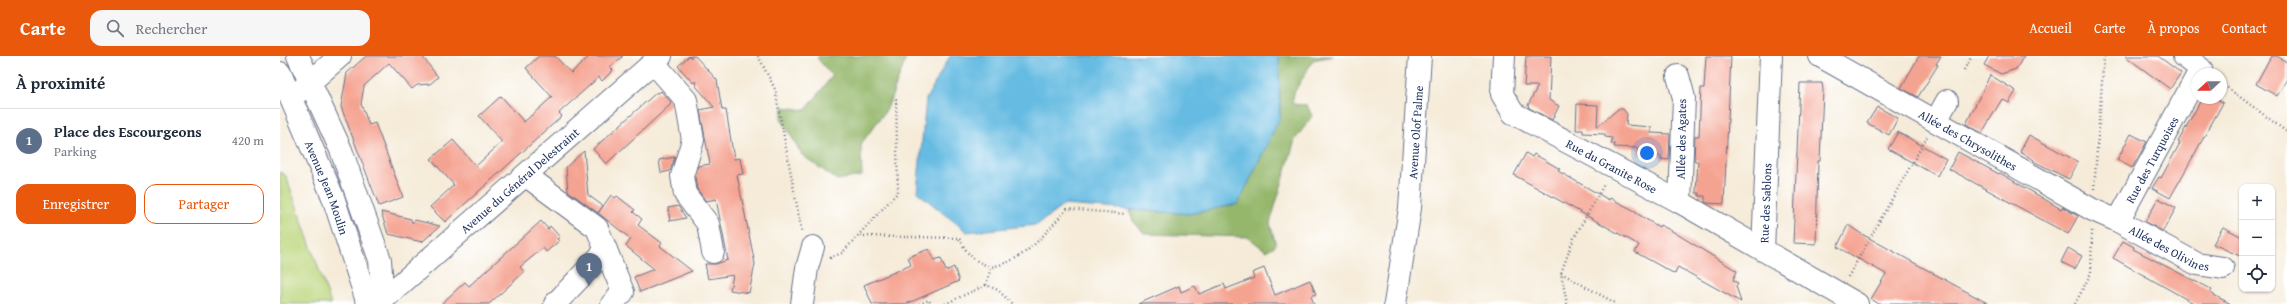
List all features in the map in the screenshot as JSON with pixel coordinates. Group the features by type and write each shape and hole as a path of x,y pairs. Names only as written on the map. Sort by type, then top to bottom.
{"street":[{"path":"298,56 341,150 380,260 377,302"},
{"path":"286,102 340,56"},
{"name":"Avenue Olof Palme","path":"1395,304 1410,208 1420,56"},
{"name":"Rue du Granite Rose","path":"1504,56 1502,94 1513,113 1680,202 1762,250"},
{"name":"Rue des Sablons","path":"1771,56 1762,250 1836,299"},
{"name":"Allée des Chrysolithes","path":"1820,56 2092,210 2118,221"},
{"name":"Rue des Turquoises","path":"2184,56 2200,68"},
{"path":"658,60 686,100 693,140 682,176 685,194 708,224 713,252"},
{"name":"Avenue du Général Delestraint","path":"377,302 524,177 658,60"},
{"name":"Avenue Jean Moulin","path":"280,73 286,102 333,197 377,302"},
{"name":"Allée des Agates","path":"1678,76 1684,98 1680,202"},
{"name":"Rue des Turquoises","path":"2118,221 2191,88"},
{"path":"1936,121 1947,101"},
{"path":"524,177 532,180 597,228 623,292 612,304"},
{"name":"Avenue Olof Palme","path":"1409,304 1412,260 1410,208"},
{"name":"Allée des Olivines","path":"2118,221 2197,264 2223,268"},
{"path":"555,304 606,250"},
{"path":"802,304 810,258"},
{"path":"1836,299 1857,304"}],"path":[{"path":"758,56 775,89 800,230 810,258 842,253 860,236 898,192 896,98"},
{"path":"1964,70 1972,56"},
{"path":"2075,304 2091,273 2092,210 2104,56"},
{"path":"2227,87 2287,132"},
{"path":"1836,299 1936,121"},
{"path":"1567,304 1561,273 1574,238 1614,167"},
{"path":"860,236 959,238 969,257 979,263 991,267 1007,264 1023,255 1066,209 1126,214"},
{"path":"986,285 991,267"},
{"path":"1561,273 1617,304"},
{"path":"945,304 986,285 998,290 1012,304"},
{"path":"919,304 929,300 931,304"}],"green space":[{"path":"818,56 907,56 887,109 861,144 862,176 837,180 802,155 781,118 783,107 806,110 832,76 818,59"},
{"path":"1279,56 1333,56 1313,60 1294,93 1292,104 1307,105 1312,116 1295,140 1270,223 1276,245 1266,251 1248,237 1145,234 1133,221 1130,210 1189,214 1280,118"},
{"path":"280,172 286,176 331,304 280,304"}],"water":[{"path":"950,56 1279,56 1280,118 1238,204 1189,214 1064,205 1037,225 967,232 917,192 926,99"}],"building":[{"path":"366,56 422,56 438,77 430,84 417,85 412,89 389,63 364,86 361,104 369,125 375,123 403,197 379,206 341,107 347,73"},
{"path":"539,56 555,56 571,73 590,56 623,56 610,67 613,70 602,81 599,77 570,103 559,113 562,116 445,222 430,207 454,185 431,159 453,140 476,166 502,142 479,116 501,96 524,122 552,97 526,68"},
{"path":"689,56 691,58 691,56 695,56 717,80 722,110 726,110 734,159 740,158 743,174 737,175 755,264 749,293 730,290 733,275 708,279 705,264 716,264 728,260 716,199 706,201 697,189 695,177 698,166 710,164 700,110 714,107 696,86 695,81 693,83 678,66"},
{"path":"1526,56 1551,56 1549,100 1559,106 1552,120 1529,108 1528,105 1538,86 1524,86"},
{"path":"1706,56 1731,56 1724,204 1707,203 1705,202 1705,196 1699,196 1699,193 1696,193 1698,161 1694,161 1695,136 1699,136 1701,88 1704,88"},
{"path":"1919,56 1941,56 1936,64 1938,65 1918,97 1901,88"},
{"path":"1989,56 2024,56 2016,69 2001,74 1984,65"},
{"path":"2125,56 2158,56 2181,73 2170,89"},
{"path":"2271,56 2277,56 2287,62 2287,79 2277,96 2256,84"},
{"path":"1990,75 2016,91 2009,103 2002,99 1982,133 1966,124"},
{"path":"1800,83 1822,83 1823,90 1820,161 1818,161 1816,244 1793,243"},
{"path":"661,91 671,102 670,105 606,164 593,149 657,92 659,93"},
{"path":"1577,104 1598,105 1597,127 1618,109 1623,109 1627,114 1626,125 1651,127 1651,133 1670,134 1669,160 1661,159 1661,156 1639,154 1637,148 1614,147 1615,144 1611,144 1612,138 1605,137 1605,134 1583,133 1583,130 1576,130"},
{"path":"2199,104 2222,104 2170,198 2152,188 2159,177 2161,178 2180,143 2178,142"},
{"path":"1877,107 1898,118 1889,135 1867,123"},
{"path":"1898,132 1946,159 1937,176 1888,149"},
{"path":"2131,134 2147,142 2132,168 2117,160"},
{"path":"2029,135 2078,162 2069,179 2033,161 2034,160 2020,152"},
{"path":"584,151 588,195 603,206 598,213 568,191 566,167"},
{"path":"1958,152 1999,174 2000,173 2061,209 2062,207 2078,216 2068,234 1949,169"},
{"path":"1526,153 1532,157 1534,154 1560,169 1558,171 1609,200 1610,198 1637,212 1636,213 1659,227 1660,225 1672,231 1737,271 1733,280 1738,283 1736,286 1741,302 1678,267 1675,274 1635,252 1639,245 1514,175"},
{"path":"675,157 670,171 661,173 659,160"},
{"path":"611,195 615,198 617,196 635,210 633,212 642,219 638,225 662,243 660,246 692,271 640,292 634,277 654,269 626,246 631,239 598,213"},
{"path":"2158,198 2176,208 2163,231 2145,222"},
{"path":"678,206 686,218 670,221 668,208"},
{"path":"381,212 411,219 412,223 415,220 440,226 422,242 388,234"},
{"path":"541,221 548,229 550,226 560,237 557,239 559,241 546,252 543,248 520,267 524,272 489,304 441,304 465,282 469,286"},
{"path":"1848,225 1989,304 1879,304 1871,299 1886,274 1837,247"},
{"path":"2223,227 2239,235 2239,256 2213,244"},
{"path":"2123,241 2134,247 2133,249 2212,290 2210,293 2231,304 2195,304 2113,258"},
{"path":"2068,248 2082,256 2075,269 2061,262"},
{"path":"929,249 934,260 941,258 946,271 954,267 959,281 906,304 872,304 864,285 911,265 908,257"},
{"path":"1264,268 1275,295 1310,280 1316,294 1311,296 1314,304 1138,304 1179,286 1181,292 1195,286 1199,294 1224,284 1226,289 1254,278 1252,273"}],"place":[{"name":"Place des Escourgeons","path":"589,286"}]}
